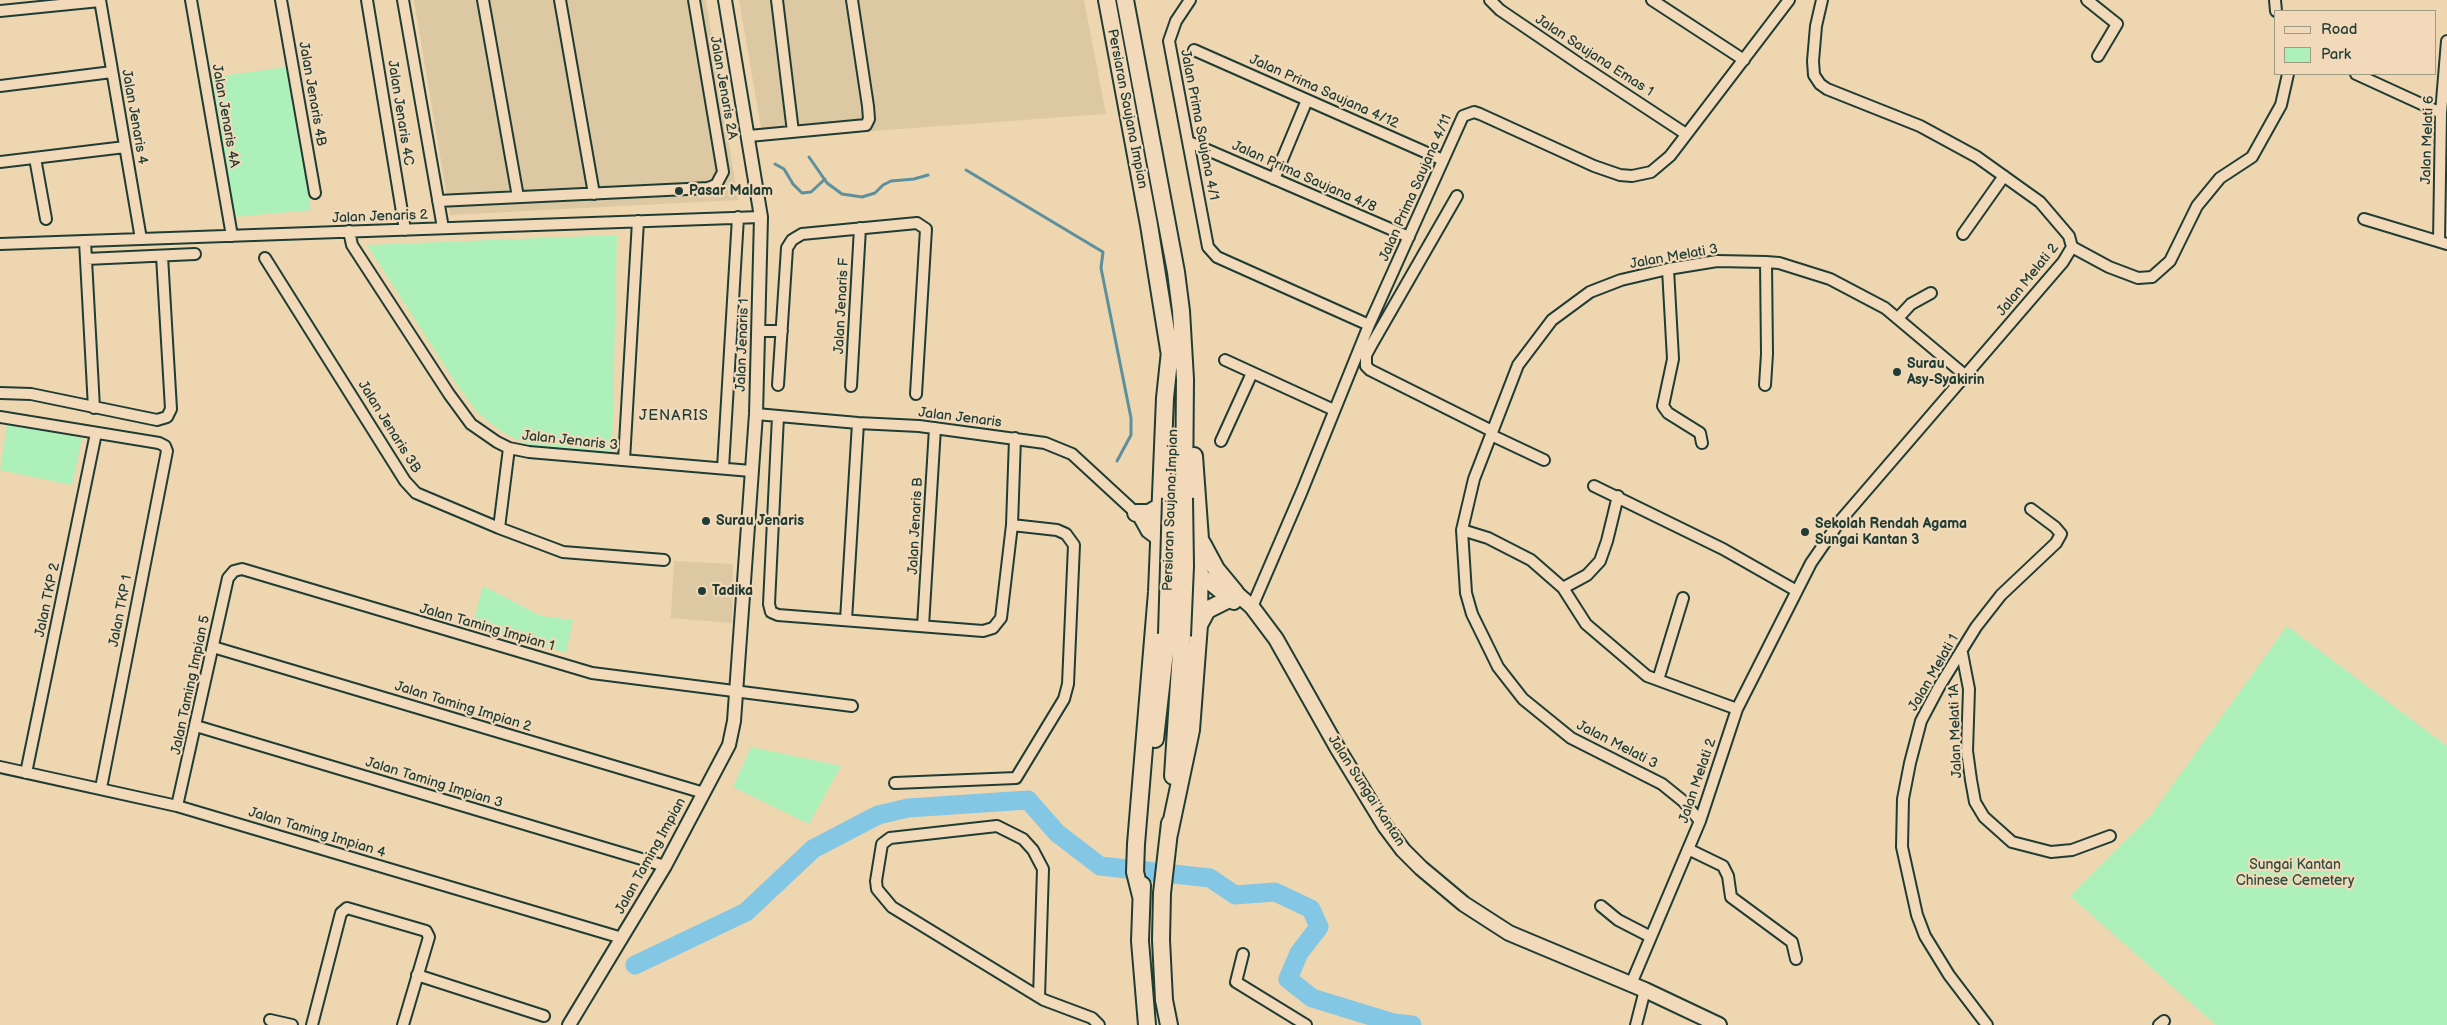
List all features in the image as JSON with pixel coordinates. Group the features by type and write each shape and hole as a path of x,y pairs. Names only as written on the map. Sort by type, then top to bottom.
{"highway":[{"name":"Persiaran Saujana Impian","path":"1106,0 1150,225 1170,351 1174,394 1172,501 1174,635 1169,834 1162,893 1164,1000 1169,1025"},
{"name":"Persiaran Saujana Impian","path":"1125,0 1176,272 1185,379 1172,501"},
{"path":"1169,834 1191,730 1199,625 1200,539 1190,402 1185,379"},
{"path":"1136,513 1149,513 1172,501"},
{"path":"1147,1025 1140,941 1140,853 1159,534 1172,501"},
{"path":"1199,625 1207,610 1232,596 1200,539"},
{"name":"Persiaran Saujana Impian","path":"1140,853 1174,635"}],"main road":[{"name":"Jalan Sungai Kantan","path":"1159,534 1265,624"},
{"name":"Jalan Sungai Kantan","path":"1232,596 1252,607 1265,624 1288,658 1338,749 1385,826 1422,868 1464,904 1509,933 1645,990 1719,1025"}],"street":[{"path":"0,11 100,0"},
{"name":"Jalan Jenaris 4","path":"100,0 141,239"},
{"name":"Jalan Jenaris 4A","path":"191,0 232,236"},
{"name":"Jalan Jenaris 4B","path":"281,0 315,193"},
{"name":"Jalan Jenaris 4C","path":"367,0 405,230"},
{"path":"402,0 443,228"},
{"path":"483,0 518,198"},
{"path":"438,201 594,194 560,0"},
{"name":"Jalan Jenaris 2A","path":"594,194 708,188 720,180 723,172 694,0"},
{"name":"Jalan Jenaris 1","path":"726,0 761,217 756,414 738,693"},
{"path":"778,0 793,132"},
{"path":"749,136 866,125 869,119 852,0"},
{"name":"Jalan Prima Saujana 4/1","path":"1190,0 1172,28 1169,41 1208,247 1217,257 1369,324"},
{"name":"Jalan Saujana Emas 1","path":"1490,0 1500,10 1686,134"},
{"path":"1652,0 1744,60"},
{"name":"Jalan Prima Saujana 4/11","path":"1252,607 1369,324 1463,116 1474,112 1500,121 1594,166 1620,175 1632,176 1651,172 1670,156 1789,0"},
{"name":"Jalan Melati 2","path":"1631,984 1700,821 1737,709 1795,590 1824,541 2063,262 2072,247 2069,236 2040,202 1977,157 1920,126 1827,89 1820,84 1814,75 1813,61 1816,26 1822,0"},
{"path":"2087,0 2117,24 2098,56"},
{"name":"Jalan Melati 6","path":"2443,243 2441,113 2447,41"},
{"name":"Jalan Prima Saujana 4/12","path":"1194,50 1443,160"},
{"path":"0,86 112,72"},
{"path":"2072,247 2138,278 2152,277 2170,261 2197,206 2220,178 2252,157 2281,105 2288,75"},
{"path":"2358,75 2441,113"},
{"path":"1274,179 1307,100"},
{"name":"Jalan Prima Saujana 4/8","path":"1189,142 1409,238"},
{"path":"0,162 125,147"},
{"path":"35,158 46,219"},
{"path":"1963,234 2004,176"},
{"path":"1456,196 1366,355 1366,366 1370,370 1544,460"},
{"name":"Jalan Jenaris 2","path":"0,244 761,217"},
{"path":"723,468 738,218"},
{"path":"2364,219 2443,243"},
{"path":"624,460 638,221"},
{"path":"778,385 787,248 792,240 802,234 917,223 926,229 916,394"},
{"name":"Jalan Jenaris F","path":"851,386 860,228"},
{"name":"Jalan Jenaris 3","path":"350,232 352,245 470,424 509,448 751,471"},
{"path":"85,241 94,408"},
{"path":"86,259 195,254"},
{"path":"0,393 32,394 157,420 167,417 172,409 162,256"},
{"name":"Jalan Jenaris 3B","path":"265,258 405,481 416,493 499,528 563,552 664,560"},
{"name":"Jalan Melati 3","path":"1700,821 1684,801 1662,784 1588,748 1555,726 1523,699 1498,667 1472,614 1466,593 1462,530 1474,479 1518,365 1552,320 1590,292 1621,280 1668,269 1717,261 1766,262 1779,263 1830,279 1869,299 1898,318 1966,376"},
{"path":"1765,385 1767,354 1766,262"},
{"path":"1668,269 1673,359 1663,406 1668,412 1700,433 1702,443"},
{"path":"1898,318 1911,304 1931,293"},
{"path":"759,331 782,331"},
{"path":"1225,360 1334,410"},
{"path":"1221,441 1252,373"},
{"name":"Jalan Jenaris","path":"756,414 935,428 1045,443 1072,454 1159,534"},
{"path":"778,416 769,604 771,612 778,615 983,630 993,628 1000,618 1012,525 1015,438"},
{"path":"0,420 96,433"},
{"path":"846,620 858,423"},
{"name":"Jalan Jenaris B","path":"923,626 935,428"},
{"name":"Jalan TKP 1","path":"96,433 159,443 165,446 167,451 101,788"},
{"name":"Jalan TKP 2","path":"26,773 96,433"},
{"path":"499,528 509,448"},
{"path":"1594,486 1618,496 1795,590"},
{"path":"1562,588 1587,575 1600,561 1618,496"},
{"name":"Jalan Melati 1","path":"1987,1025 1949,976 1925,936 1909,889 1902,847 1904,799 1910,763 1922,721 1939,687 1976,628 2001,595 2056,543 2061,534 2055,527 2030,509"},
{"path":"895,783 1016,778 1064,699 1068,684 1074,545 1066,534 1057,530 1012,525"},
{"path":"1462,530 1488,538 1531,560 1562,588 1586,624 1647,676 1737,709"},
{"name":"Jalan Taming Impian 1","path":"234,571 242,569 592,673 852,706"},
{"name":"Jalan Taming Impian 5","path":"177,806 228,578 234,571"},
{"path":"1658,680 1683,598"},
{"name":"Jalan Taming Impian 2","path":"214,647 704,793"},
{"name":"Jalan Melati 1A","path":"1962,652 1969,689 1967,751 1970,780 1975,802 1984,817 2012,842 2051,852 2072,850 2110,836"},
{"name":"Jalan Taming Impian","path":"569,1025 665,866 729,745 738,693"},
{"name":"Jalan Taming Impian 3","path":"196,726 665,866"},
{"name":"Jalan Taming Impian 4","path":"0,767 177,806 622,938"},
{"path":"1039,997 1043,869 1033,850 1023,839 997,826 890,838 882,844 876,881 877,889 892,907 1039,997 1092,1018 1099,1025"},
{"path":"1688,849 1723,866 1728,876 1731,897 1792,942 1796,960"},
{"path":"1600,906 1618,920 1651,938"},
{"path":"312,1025 341,913 347,908 426,931 428,937 403,1025"},
{"path":"1243,954 1236,982 1306,1025"},
{"path":"417,975 544,1016"},
{"path":"1636,1025 1645,990"},
{"path":"270,1020 292,1025"}],"shaded area":[{"path":"414,0 706,0 738,200 450,215"},
{"path":"739,0 1084,0 1106,114 763,139"},
{"name":"Tadika","path":"674,561 733,564 732,623 671,618"}],"green space":[{"path":"286,67 311,210 234,217 209,78"},
{"path":"617,235 612,455 529,445 502,432 478,413 459,388 367,245"},
{"path":"7,425 82,438 72,485 0,470"},
{"path":"483,586 541,616 573,620 566,653 473,624"},
{"name":"Sungai Kantan Chinese Cemetery","path":"2287,626 2447,746 2447,1025 2216,1025 2070,896 2151,815"},
{"path":"751,747 841,766 809,824 733,787"}],"waterway":[{"path":"809,157 827,183 842,194 862,197 875,193 883,185 891,181 914,179 928,175"},
{"path":"775,164 784,169 793,184 802,193 811,192 825,179"},
{"path":"966,170 1103,252 1101,268 1131,418 1131,435 1117,461"},
{"path":"635,965 746,912 813,849 878,815 908,808 1028,800 1057,833 1100,866 1210,878 1235,895 1275,892 1311,909 1319,927 1299,953 1288,979 1312,998 1394,1023 1412,1025"}],"place":[{"name":"Pasar Malam","path":"679,191"},
{"name":"Surau Asy-Syakirin","path":"1897,372"},
{"name":"Surau Jenaris","path":"706,521"},
{"name":"Sekolah Rendah Agama Sungai Kantan 3","path":"1805,532"},
{"name":"Tadika","path":"702,591"}],"district":[{"name":"JENARIS","path":"674,416"}]}
